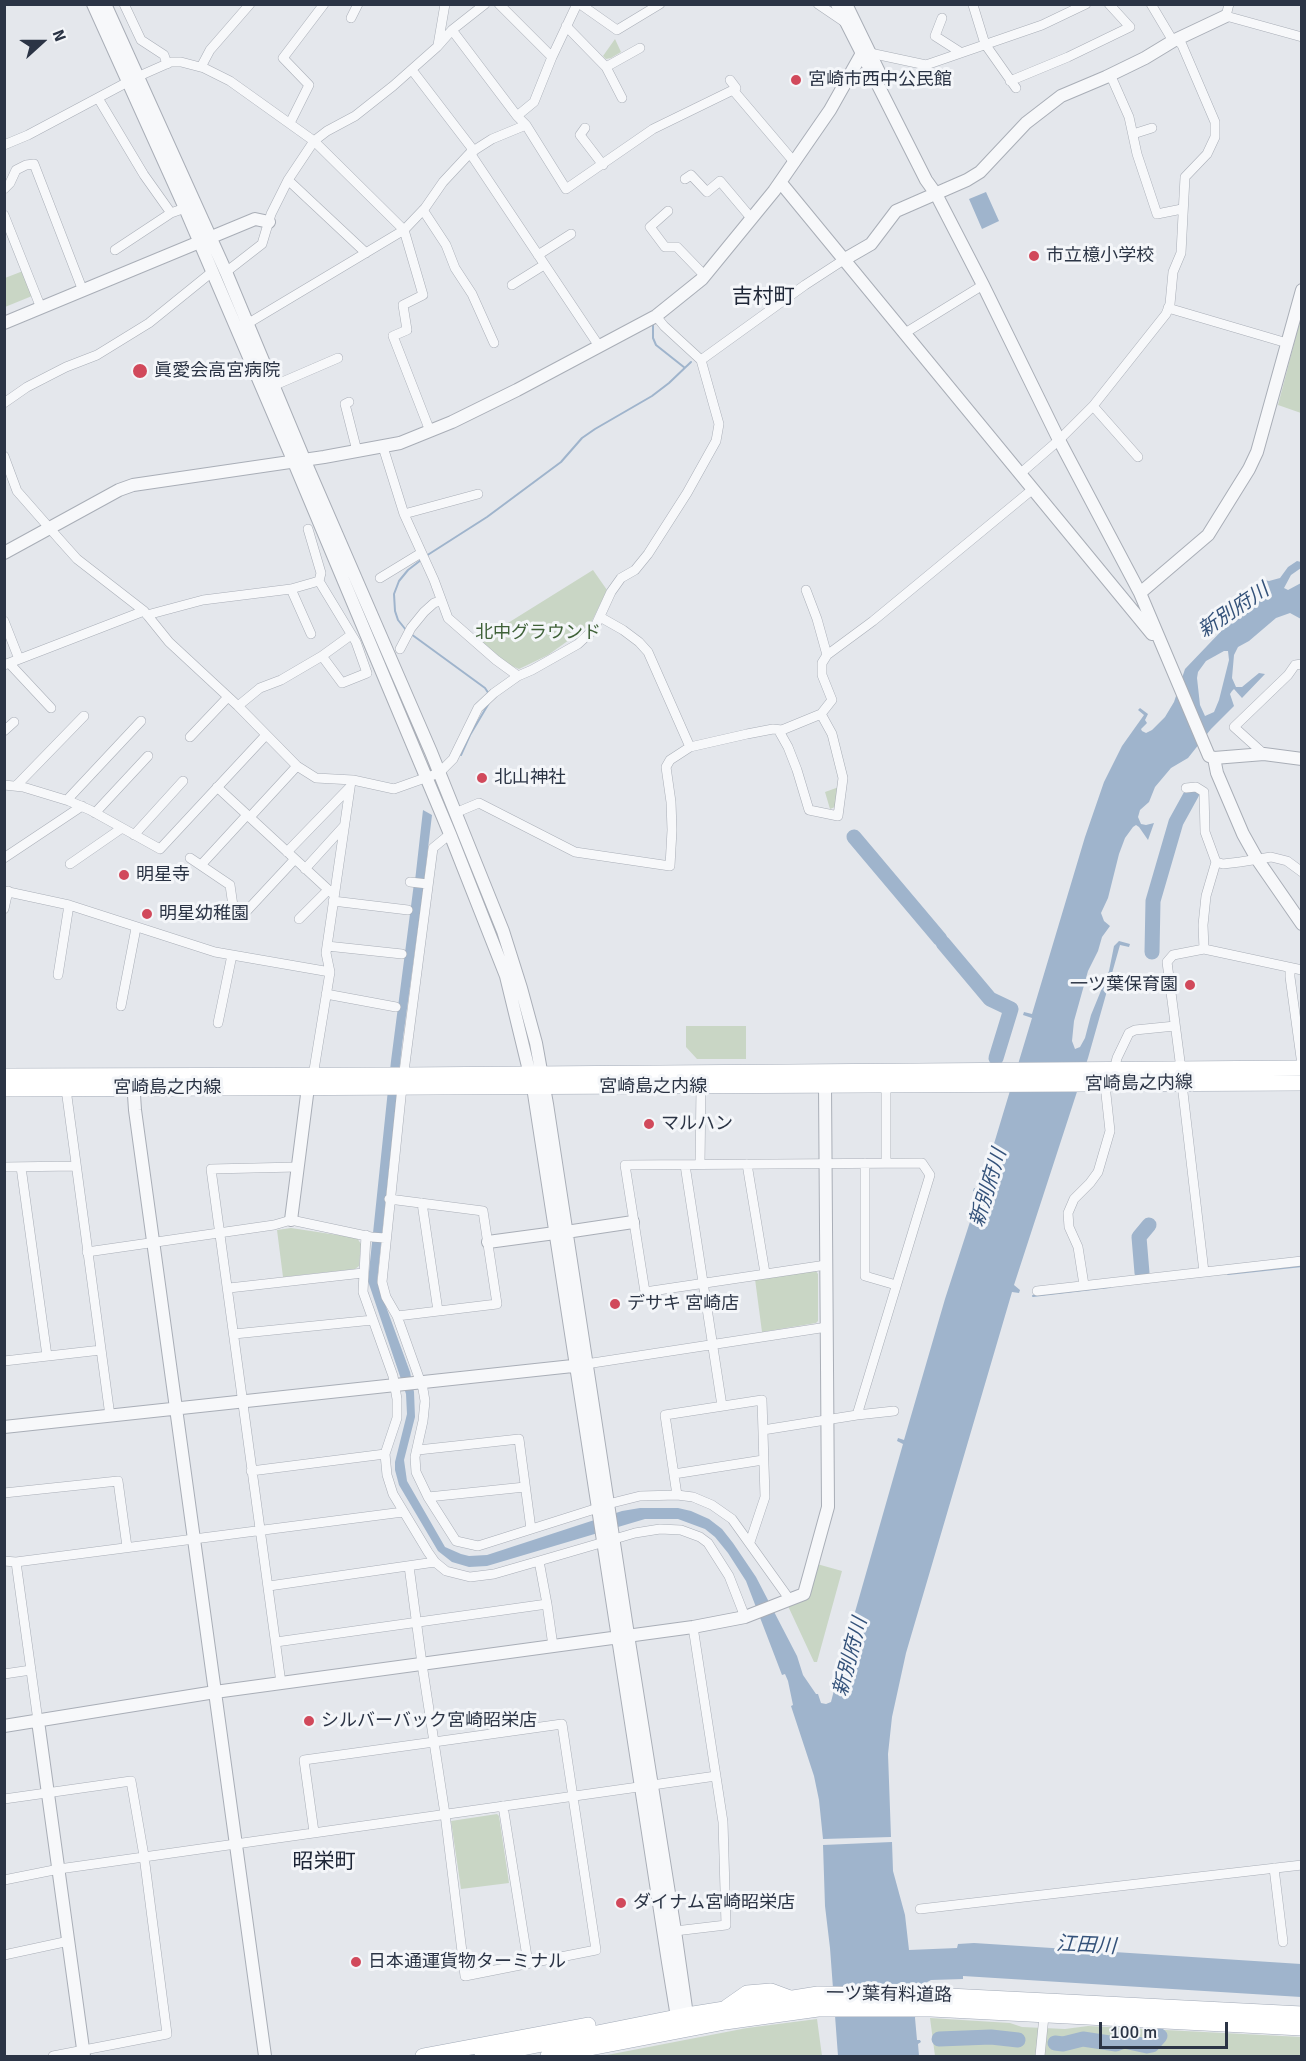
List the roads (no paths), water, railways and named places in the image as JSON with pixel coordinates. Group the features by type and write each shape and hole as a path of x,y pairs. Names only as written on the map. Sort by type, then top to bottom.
{"main road":[{"name":"宮崎島之内線","path":"4,1076 133,1082 1009,1077 1100,1080 1302,1067"},
{"name":"宮崎島之内線","path":"1100,1080 1114,1070 1302,1083"},
{"name":"宮崎島之内線","path":"537,1081 701,1087 825,1086 886,1085 1009,1077"},
{"name":"宮崎島之内線","path":"4,1089 66,1089 133,1082"},
{"name":"一ツ葉有料道路","path":"548,2056 722,2010 792,1998 818,2001 930,2002 1302,2014"},
{"name":"一ツ葉有料道路","path":"482,2056 608,2031 683,2021 779,2013 818,2001"},
{"name":"一ツ葉有料道路","path":"930,2002 1044,2016 1302,2028"},
{"path":"423,2056 591,2025 608,2031"}],"street":[{"path":"124,4 141,40 164,55 167,64"},
{"path":"201,67 210,50 250,4"},
{"path":"290,123 309,85 283,58 324,4"},
{"path":"351,18 358,4"},
{"path":"437,47 445,4"},
{"path":"226,272 262,244 288,180 314,141 327,131 356,116 412,70 452,30 485,4"},
{"path":"499,4 552,57"},
{"path":"517,116 534,102 552,57 578,4 617,30 660,4"},
{"path":"818,4 846,23"},
{"path":"837,4 931,178 936,194 1059,440 1140,593 1229,803 1257,859 1302,924"},
{"path":"846,4 866,54"},
{"path":"866,54 926,66 960,52 1042,25 1086,4"},
{"path":"973,5 985,44 1013,85 1130,27 1109,4"},
{"path":"1021,473 1093,406 1168,309 1173,272 1180,253 1185,177 1207,154 1215,137 1215,122 1182,45 1175,40 1151,4"},
{"path":"103,5 185,208 226,272 248,324 273,386 298,460 506,976 537,1081 683,2021"},
{"path":"700,360 805,285 871,243 896,211 980,172 1026,123 1061,96 1110,74 1227,10 1302,37"},
{"path":"942,18 934,36 960,52"},
{"path":"566,26 606,67 622,98"},
{"path":"452,30 526,126 566,189 653,129 736,88 730,80"},
{"path":"606,67 640,48"},
{"path":"4,553 119,490 133,485 357,452 400,443 517,390 656,316 705,276 752,219 795,163 866,54"},
{"path":"4,145 28,135 132,79 167,64 181,62 201,67 230,81 314,141 404,230 423,295 404,305 407,330 393,336 430,431"},
{"path":"412,70 472,152 599,346"},
{"path":"1110,74 1129,117 1137,154 1157,214 1182,209"},
{"path":"132,79 205,240 212,272 439,773 503,931 536,1043 537,1081"},
{"path":"733,90 795,163"},
{"path":"98,98 138,166 171,213"},
{"path":"248,324 404,230 423,210 443,182 472,152 492,139 526,126"},
{"path":"585,128 580,135 603,165"},
{"path":"1133,134 1152,128"},
{"path":"4,189 10,183 16,170 34,164 83,291"},
{"path":"685,179 691,174 707,192 720,181 752,219"},
{"path":"288,180 366,253"},
{"path":"780,183 1161,644"},
{"path":"115,250 171,213 185,208"},
{"path":"423,210 446,245 455,268 472,294 494,343"},
{"path":"668,211 650,227 665,247 677,247 705,276"},
{"path":"4,215 41,308"},
{"path":"4,323 255,219 269,222"},
{"path":"538,255 572,234"},
{"path":"512,285 544,265"},
{"path":"4,403 27,387 66,367 97,355 141,328 212,272"},
{"path":"905,333 983,285"},
{"path":"1140,593 1208,535 1249,469 1257,452 1302,290"},
{"path":"1168,309 1287,343"},
{"path":"4,456 17,491 77,559 146,613 169,642 238,706 297,766 316,778 350,784 380,784 394,789 439,773 453,759 478,708 494,693 518,676 578,644 594,629 604,605 621,578 635,570 664,531 687,494 718,434 719,424 700,360 656,316"},
{"path":"273,386 338,358"},
{"path":"349,402 345,404 357,452"},
{"path":"1093,406 1138,457"},
{"path":"383,447 404,514 448,618 518,676"},
{"path":"455,813 479,803 574,852 670,866 671,802 666,767 670,760 690,747 773,729 779,731 821,714 832,700 822,675 822,663 827,656 1033,489"},
{"path":"404,514 478,494"},
{"path":"308,529 321,573 319,581 351,635 368,674 342,683 322,656"},
{"path":"380,578 423,557"},
{"path":"51,708 7,664 146,613 202,600 291,589 319,581"},
{"path":"291,589 312,634"},
{"path":"806,590 827,656"},
{"path":"400,649 424,612 440,601"},
{"path":"600,617 623,630 648,652 690,747"},
{"path":"4,621 19,659"},
{"path":"238,706 260,688 281,680 322,656 351,635"},
{"path":"1264,754 1234,727 1288,675 1295,665 1302,664"},
{"path":"190,737 228,697"},
{"path":"779,731 797,770 809,810 838,816 843,778 832,734 821,714"},
{"path":"16,786 84,716"},
{"path":"67,800 141,721"},
{"path":"4,731 14,722"},
{"path":"4,785 16,786 82,806 160,849 266,735"},
{"path":"1211,757 1264,754 1302,759"},
{"path":"95,813 148,756"},
{"path":"201,865 297,766"},
{"path":"134,835 183,781"},
{"path":"291,1220 310,1082 330,972 326,953 332,895 350,784"},
{"path":"190,858 230,885 234,913 242,916 350,784"},
{"path":"217,787 332,895 408,910"},
{"path":"1186,788 1197,787 1204,792 1205,832 1216,862 1206,896 1203,925 1204,949"},
{"path":"4,858 82,806"},
{"path":"305,869 344,826"},
{"path":"70,864 122,828"},
{"path":"450,834 433,848 397,1081 382,1282 386,1298 397,1316 425,1401 415,1457 416,1472 428,1497 456,1541 478,1546 640,1496 677,1494 693,1497 712,1505 732,1519 790,1600"},
{"path":"1216,862 1223,864 1278,858 1287,861 1302,872"},
{"path":"410,882 428,884"},
{"path":"4,909 6,891 69,905 215,952 330,972"},
{"path":"299,919 332,895"},
{"path":"58,975 69,905"},
{"path":"121,1006 136,928"},
{"path":"327,946 402,954"},
{"path":"1204,1272 1167,962 1173,955 1204,949 1302,970"},
{"path":"218,1023 232,955"},
{"path":"1290,968 1302,1067"},
{"path":"326,994 396,1007"},
{"path":"1114,1070 1129,1033 1135,1030 1175,1026"},
{"path":"1084,1285 1078,1247 1069,1227 1068,1213 1074,1199 1098,1172 1110,1131 1100,1080"},
{"path":"133,1082 265,2056"},
{"path":"886,1085 886,1163"},
{"path":"4,1726 215,1692 693,1627 750,1615 804,1594 828,1507 825,1086"},
{"path":"700,1164 701,1087"},
{"path":"66,1089 110,1416"},
{"path":"865,1163 866,1275 896,1285"},
{"path":"826,1265 645,1292 625,1165 922,1163 930,1175 857,1415"},
{"path":"747,1164 765,1273"},
{"path":"685,1165 722,1406"},
{"path":"4,1167 76,1166"},
{"path":"21,1167 47,1356"},
{"path":"281,1683 211,1169 297,1167"},
{"path":"389,1199 483,1211 497,1304 397,1316"},
{"path":"422,1203 438,1311"},
{"path":"87,1252 274,1225 291,1220 385,1238"},
{"path":"488,1242 633,1222"},
{"path":"368,1236 363,1292 398,1385 397,1418 385,1454 387,1475 393,1494 435,1562 446,1571 470,1577 494,1574 608,1538 660,1529 681,1530 700,1537 708,1543 750,1615"},
{"path":"1037,1291 1302,1261"},
{"path":"229,1288 363,1273"},
{"path":"234,1334 373,1320"},
{"path":"4,1427 581,1365 827,1327"},
{"path":"4,1361 101,1350"},
{"path":"677,1494 665,1415 762,1400 765,1497 750,1542"},
{"path":"763,1430 894,1411"},
{"path":"418,1450 519,1439 531,1529"},
{"path":"251,1471 385,1454"},
{"path":"674,1474 764,1460"},
{"path":"4,1493 118,1481 127,1547"},
{"path":"428,1497 525,1487"},
{"path":"4,1561 16,1562 403,1512"},
{"path":"539,1561 553,1646"},
{"path":"16,1562 84,2053"},
{"path":"269,1586 435,1562"},
{"path":"314,1832 304,1760 434,1742 562,1724 596,1950 465,1976 445,1814 434,1742 422,1664 409,1566"},
{"path":"276,1642 547,1604"},
{"path":"675,1931 726,1925 723,1822 693,1627"},
{"path":"4,1674 31,1670"},
{"path":"4,1880 144,1856 716,1776"},
{"path":"4,1799 131,1781 144,1856 167,2034 84,2053 53,2056"},
{"path":"647,1787 675,1931 683,2021"},
{"path":"503,1806 528,1963"},
{"path":"920,1909 1302,1865"},
{"path":"1274,1868 1283,1942"},
{"path":"4,1954 69,1941"},
{"path":"1040,2056 1044,2016"}],"water":[{"path":"986,192 999,221 982,229 969,199"},
{"path":"1297,561 1301,562 1301,568 1291,575 1284,588 1288,590 1301,583 1301,619 1290,613 1276,618 1249,641 1238,647 1234,655 1232,678 1236,687 1242,687 1259,673 1265,674 1242,698 1234,689 1232,691 1230,694 1234,706 1211,729 1188,758 1171,768 1155,787 1149,802 1140,810 1138,817 1141,824 1154,823 1148,840 1136,825 1125,838 1119,854 1108,898 1101,913 1104,921 1110,926 1102,937 1088,971 1074,1021 1072,1041 1075,1049 1080,1047 1085,1038 1091,1015 1109,971 1114,946 1119,941 1130,944 1129,947 1120,945 1088,1058 1014,1285 1020,1290 1019,1293 1012,1292 906,1653 892,1717 888,1754 891,1837 823,1839 814,1776 791,1706 793,1705 788,1681 785,1674 782,1675 746,1581 715,1537 705,1529 678,1519 645,1519 487,1566 469,1567 452,1562 438,1551 399,1485 395,1462 407,1414 406,1394 368,1281 391,1061 414,883 424,884 402,1045 377,1282 410,1372 414,1392 415,1417 404,1460 407,1481 445,1547 469,1556 487,1555 622,1511 640,1508 678,1508 709,1519 722,1529 756,1577 797,1656 803,1675 818,1694 821,1703 826,1704 831,1702 903,1444 897,1441 898,1438 904,1440 945,1299 979,1194 973,1191 974,1188 980,1190 1032,1018 1023,1015 1024,1012 1032,1014 1085,837 1104,782 1122,746 1144,715 1138,710 1140,708 1148,714 1145,720 1147,723 1141,729 1142,731 1146,733 1152,730 1165,717 1174,702 1185,669 1255,592 1249,587 1252,584 1256,588 1264,580 1280,578 1288,567","holes":["1228,651 1229,660 1219,700 1214,712 1205,716 1200,705 1198,672 1206,661"]},
{"path":"423,810 432,815 424,882 415,881"},
{"path":"892,1842 893,1871 905,1915 909,1950 957,1948 958,1944 974,1943 1301,1964 1301,1997 963,1976 963,1979 931,1980 920,1986 915,2018 917,2040 921,2042 918,2044 919,2056 838,2056 825,1906 823,1845"}],"waterway":[{"path":"653,325 653,338 656,345 685,368"},
{"path":"426,556 487,517 561,462 582,438 652,396 691,362"},
{"path":"406,630 398,620 394,594 399,581 421,560"},
{"path":"411,634 485,688 489,694"},
{"path":"461,755 489,703"},
{"name":"新別府川","path":"1152,952 1153,901 1176,822 1192,793"},
{"name":"新別府川","path":"854,837 940,939"},
{"name":"新別府川","path":"943,943 990,999 1011,1009 996,1058"},
{"name":"新別府川","path":"1142,1273 1139,1237 1149,1225"},
{"name":"新別府川","path":"1228,1274 1302,1266"},
{"name":"新別府川","path":"1033,1296 1110,1287"},
{"path":"1055,2043 1063,2044 1083,2039 1116,2044 1124,2041 1147,2046 1152,2045 1160,2036"},
{"path":"939,2039 991,2037 1018,2040"}],"place":[{"name":"宮崎市西中公民館","path":"796,80"},
{"name":"市立檍小学校","path":"1034,256"},
{"name":"眞愛会高宮病院","path":"140,371"},
{"name":"北山神社","path":"482,778"},
{"name":"明星寺","path":"124,875"},
{"name":"明星幼稚園","path":"147,914"},
{"name":"一ツ葉保育園","path":"1190,985"},
{"name":"マルハン","path":"649,1124"},
{"name":"デサキ 宮崎店","path":"615,1304"},
{"name":"シルバーバック宮崎昭栄店","path":"309,1721"},
{"name":"ダイナム宮崎昭栄店","path":"621,1903"},
{"name":"日本通運貨物ターミナル","path":"356,1962"}],"district":[{"name":"吉村町","path":"763,297"},
{"name":"昭栄町","path":"324,1862"}],"park label":[{"name":"北中グラウンド","path":"538,633"}],"water label":[{"name":"江田川","path":"1086,1946"}]}
